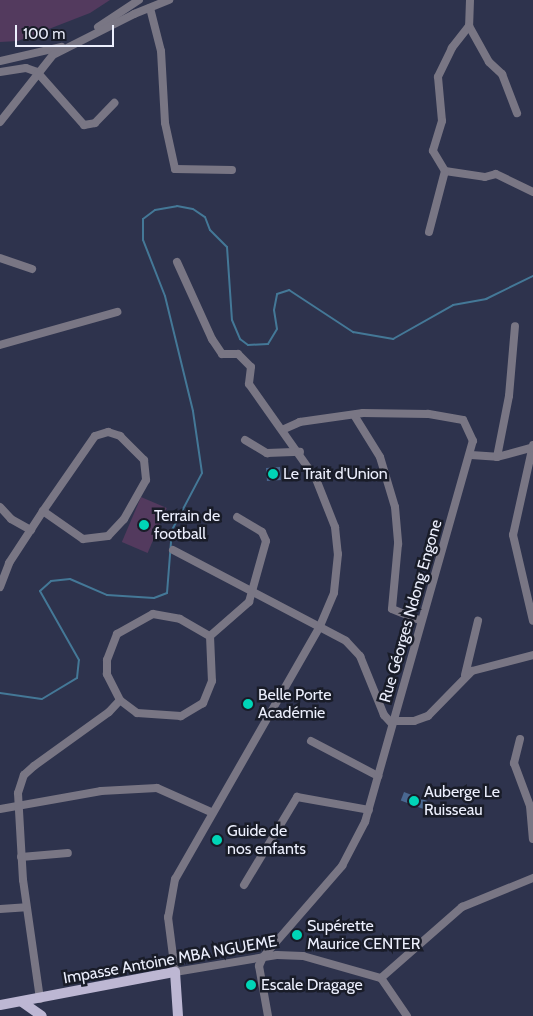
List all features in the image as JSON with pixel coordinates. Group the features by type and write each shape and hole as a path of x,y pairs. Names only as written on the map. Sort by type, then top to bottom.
{"main road":[{"name":"Impasse Antoine MBA NGUEME","path":"0,1005 40,999 175,972"},
{"path":"175,972 178,1016"},
{"path":"22,1002 42,1016"}],"street":[{"path":"0,61 61,47 139,0"},
{"path":"0,122 37,72 60,51 169,0"},
{"path":"470,0 470,26 489,62 502,74 518,113"},
{"path":"150,8 161,51 165,123 175,169 232,170"},
{"path":"429,232 445,171 433,151 442,121 438,77 452,48 470,26"},
{"path":"0,72 26,68 37,72 84,125 95,123 114,103"},
{"path":"445,171 485,177 496,174 533,192"},
{"path":"0,258 32,269"},
{"path":"175,972 168,917 171,890 211,812 319,628 334,593 337,541 322,490 300,452 249,384 251,367 238,354 222,354 207,329 177,262"},
{"path":"0,345 117,312"},
{"path":"497,457 509,396 515,326"},
{"name":"Rue Géorges Ndong Engone","path":"263,957 342,866 355,848 369,810 421,621 471,455 471,432 456,417 406,412 354,414 300,422 284,429"},
{"path":"354,414 380,457 395,507 398,544 392,609 421,621"},
{"path":"0,587 9,563 43,511 100,433 120,436 144,460 146,480 124,519 108,536 83,539 43,511"},
{"path":"245,440 267,453 300,452"},
{"path":"471,455 497,457 532,447 513,535 533,621"},
{"path":"0,507 10,519 31,530"},
{"path":"210,636 240,611 254,594 265,536 238,518"},
{"path":"173,550 319,628 346,640 360,656 384,715 392,723 414,721 428,716 465,675 478,621"},
{"path":"153,614 167,614 210,636 212,681 203,703 181,716 158,717 137,712 120,700 109,681 107,660 117,634 128,625 153,614"},
{"path":"465,675 533,655"},
{"path":"40,999 26,907 21,857 18,804 24,775 109,712 120,700"},
{"path":"520,739 514,763 530,806 533,839"},
{"path":"311,741 378,776"},
{"path":"0,809 18,804 100,791 157,788 211,812"},
{"path":"244,885 297,797 369,810"},
{"path":"21,857 68,853"},
{"path":"407,1016 381,978 462,908 533,878"},
{"path":"0,909 26,907"},
{"name":"Impasse Antoine MBA NGUEME","path":"175,972 263,957 303,956 381,978"},
{"path":"263,957 259,966 268,1016"}],"shaded area":[{"path":"0,0 110,0 90,13 18,41 0,42"},
{"name":"Terrain de football","path":"141,497 167,508 148,553 122,542"}],"building":[{"name":"Le Trait d'Union","path":"280,467 281,480 267,481 266,468"},
{"name":"Auberge Le Ruisseau","path":"404,792 427,801 424,809 401,800"}],"waterway":[{"path":"0,693 42,699 77,678 79,660 40,591 51,581 70,579 107,595 154,598 167,593 172,530 202,473 193,411 165,296 143,240 143,219 155,210 177,206 193,209 205,217 210,230 227,247 232,320 240,339 248,345 268,344 277,329 274,310 277,294 289,290 353,332 393,339 453,305 486,299 533,276"}],"place":[{"name":"Le Trait d'Union","path":"273,474"},
{"name":"Terrain de football","path":"144,525"},
{"name":"Belle Porte Académie","path":"248,704"},
{"name":"Auberge Le Ruisseau","path":"414,801"},
{"name":"Guide de nos enfants","path":"217,840"},
{"name":"Supérette Maurice CENTER","path":"297,935"},
{"name":"Escale Dragage","path":"251,985"}]}
